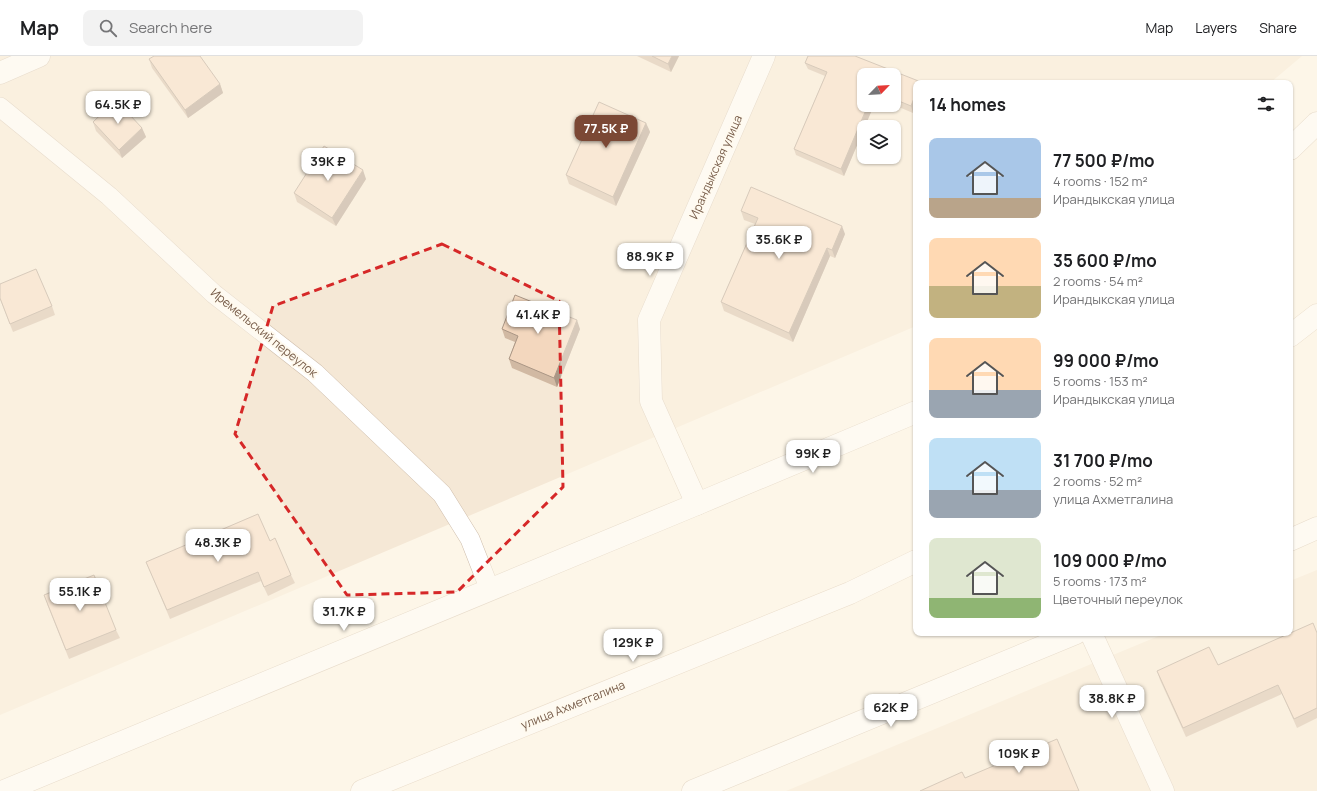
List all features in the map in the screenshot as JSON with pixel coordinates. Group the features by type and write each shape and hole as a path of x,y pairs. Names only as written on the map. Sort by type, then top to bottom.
{"street":[{"path":"0,73 40,56"},
{"name":"Ирандыкская улица","path":"698,504 651,401 649,320 764,56"},
{"path":"1293,146 1317,123"},
{"path":"1293,334 1317,315"},
{"path":"4,791 698,504 913,413"},
{"path":"1293,539 1317,528"},
{"name":"улица Ахметгалина","path":"362,791 850,593 913,562"},
{"path":"693,791 1069,636"},
{"path":"1092,636 1163,791"}],"lane":[{"name":"Иремельский переулок","path":"0,107 109,196 214,294 315,373 442,494 470,539 490,590"}],"highlighted area":[{"path":"442,244 559,301 563,487 457,592 347,595 235,434 273,306"}],"shaded area":[{"path":"0,56 1302,56 1274,80 913,80 913,327 0,715"},
{"path":"1317,570 1317,791 786,791 1159,636 1293,636 1293,580"}],"building":[{"path":"154,56 200,56 220,84 185,110 149,59"},
{"path":"652,56 672,56 668,64"},
{"path":"808,56 855,56 885,68 857,68 857,112 865,112 862,120 857,120 857,131 841,169 794,149 827,72 805,63"},
{"path":"901,74 916,80 913,80 913,101 911,106 901,102"},
{"path":"116,100 142,128 119,150 93,122"},
{"path":"599,102 646,123 613,197 566,175"},
{"path":"324,146 363,170 332,218 294,193"},
{"path":"751,187 842,226 832,250 827,248 789,333 721,302 758,218 741,211"},
{"path":"36,269 52,306 10,324 0,298 0,284"},
{"path":"515,295 577,320 554,378 509,359 518,336 502,329"},
{"path":"258,514 270,541 275,538 291,575 264,587 258,572 167,610 146,562"},
{"path":"94,575 116,630 66,650 44,595"},
{"path":"1313,623 1317,633 1317,708 1294,719 1278,685 1183,728 1157,671 1209,647 1218,665 1284,636 1293,636 1293,632"},
{"path":"1057,739 1079,791 920,791 962,772 965,778"}]}
